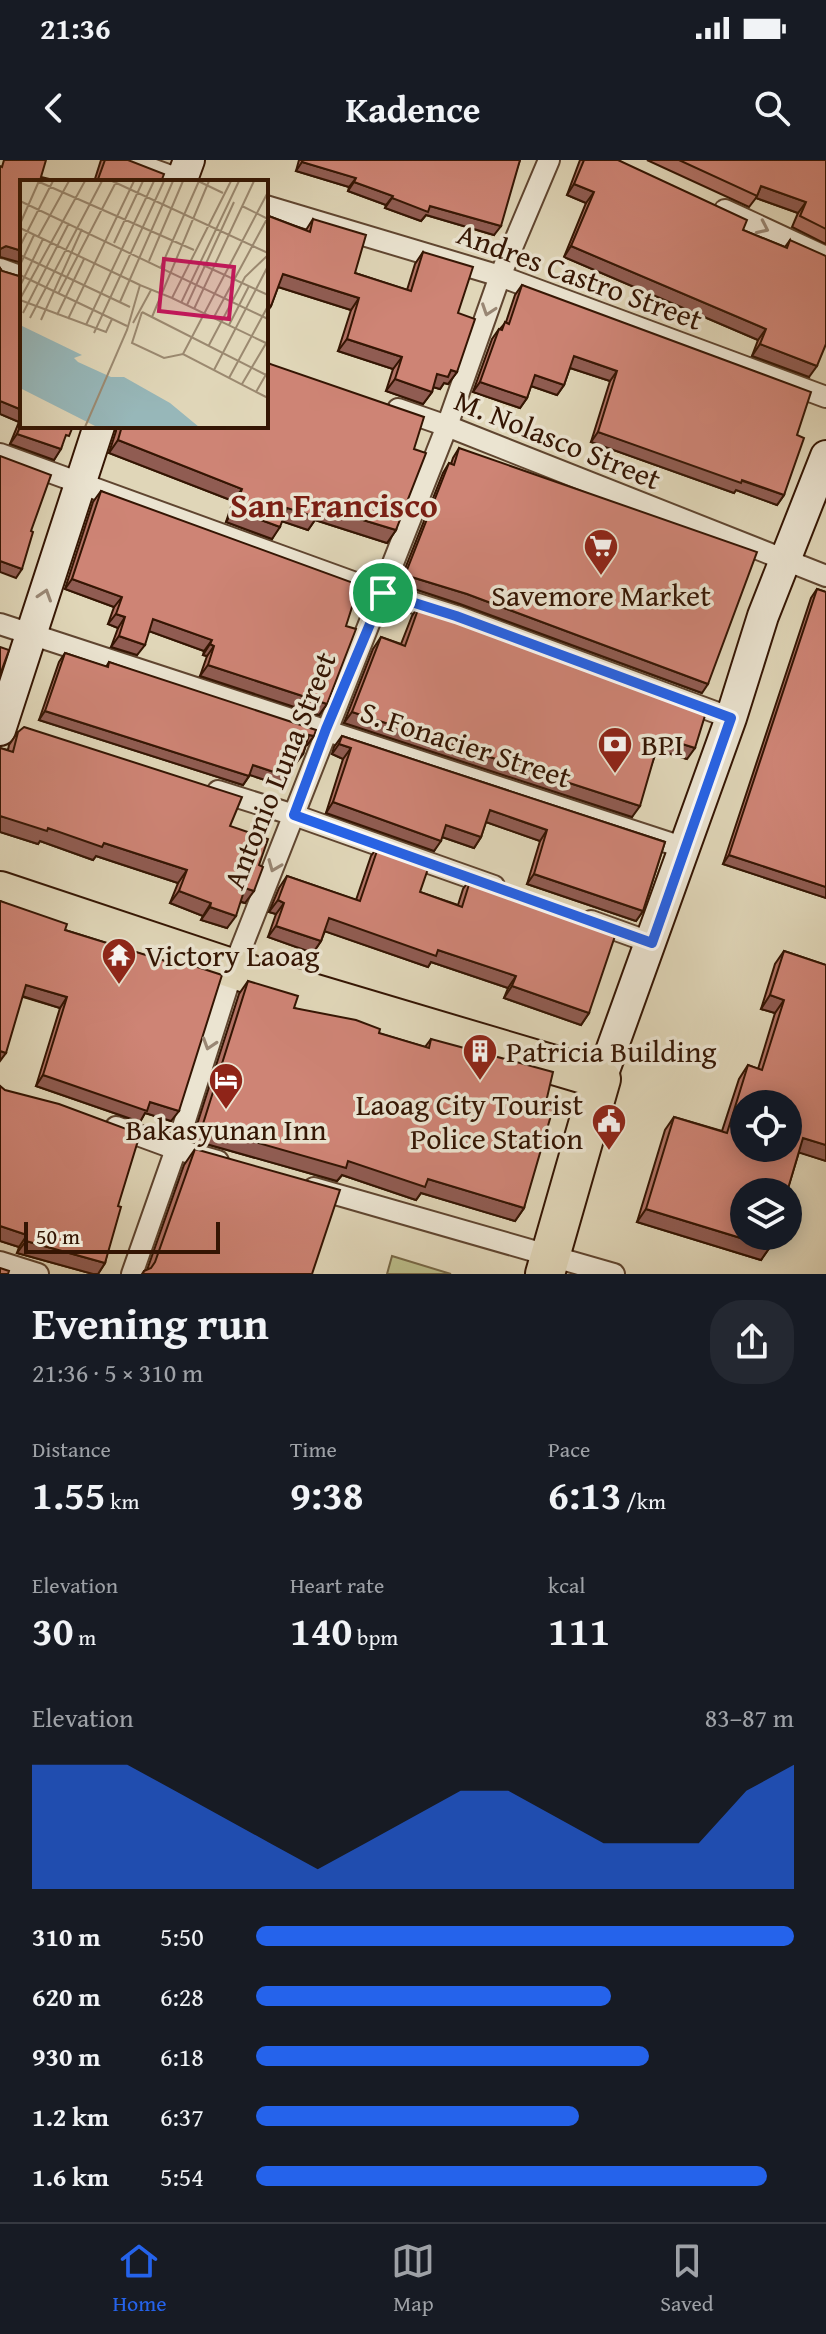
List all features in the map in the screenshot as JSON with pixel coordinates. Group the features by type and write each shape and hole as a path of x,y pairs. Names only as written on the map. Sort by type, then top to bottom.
{"highway":[{"path":"0,891 233,969 601,1079 548,1264"}],"main road":[{"path":"5,725 98,428"},
{"path":"601,1079 731,718 763,616 826,456"}],"street":[{"path":"127,160 185,176"},
{"name":"Antonio Luna Street","path":"132,1274 176,1149 233,969 326,729 383,593 500,276 549,160"},
{"path":"700,199 826,257"},
{"name":"Andres Castro Street","path":"268,207 500,276 826,397"},
{"path":"0,269 20,276"},
{"name":"M. Nolasco Street","path":"378,402 447,426 826,576"},
{"path":"0,454 383,593 456,616 731,718"},
{"name":"S. Fonacier Street","path":"0,624 685,848"},
{"path":"194,784 294,815 509,892"},
{"path":"566,912 652,943"},
{"path":"95,1119 176,1149 237,1167"},
{"path":"298,1184 548,1264 614,1274"},
{"path":"0,1262 38,1274"}],"green space":[{"path":"392,1256 451,1274 387,1274"}],"building":[{"path":"4,160 46,160 41,177 54,180 20,180 20,250 6,246 0,249"},
{"path":"105,160 128,160 164,174 162,180 98,180"},
{"path":"303,160 520,160 501,226 430,206 428,212 354,182 356,178"},
{"path":"584,160 618,160 747,220 743,230 787,248 790,240 826,256 826,344 817,366 760,344 766,329 571,246 594,192 574,184"},
{"path":"679,160 826,160 826,229 800,216 806,202 761,186 757,196"},
{"path":"268,216 310,232 313,219 366,235 355,273 411,291 423,252 473,267 458,313 475,319 457,372 451,370 448,377 437,374 432,392 395,379 402,357 347,339 359,298 283,274 271,306 268,304"},
{"path":"0,268 20,276 20,409 0,401"},
{"path":"522,285 811,392 797,435 804,438 784,495 742,480 741,483 598,432 617,371 574,356 564,385 535,375 527,398 480,382 499,329 502,330 505,322 509,324"},
{"path":"268,362 424,417 414,449 426,453 396,530 320,507 316,517 287,508 280,527 234,510 242,489 118,440 121,428 268,428"},
{"path":"20,427 72,428 61,449 17,434"},
{"name":"Savemore Market","path":"459,448 757,552 708,684 467,594 405,575 449,463 454,465"},
{"path":"0,456 51,475 31,531 22,569 0,561"},
{"path":"101,491 359,585 346,626 356,629 327,704 208,665 214,646 210,644 212,640 153,619 145,645 119,636 125,617 116,614 122,597 72,579"},
{"path":"817,589 826,592 826,887 729,855"},
{"path":"420,604 707,709 695,748 660,737 640,806 352,712 381,637 405,646"},
{"path":"0,647 9,650 0,675"},
{"path":"65,653 108,667 109,662 316,730 314,736 309,735 303,754 294,751 286,776 253,765 249,776 45,711"},
{"path":"24,727 242,797 230,826 268,839 259,865 263,867 254,891 245,888 236,916 179,891 187,870 104,843 102,847 48,828 47,831 0,816 0,748 13,752 18,732"},
{"path":"342,736 665,842 643,911 534,874 547,830 490,810 481,837 446,825 441,841 333,802 351,748 339,744"},
{"path":"379,845 430,863 420,892 462,907 471,878 617,930 589,1013 512,986 516,976 438,950 436,956 329,918 321,941 276,926 284,903 278,900 287,876 360,901"},
{"path":"0,901 67,924 65,930 178,965 179,961 222,975 179,1111 150,1102 147,1111 43,1075 67,997 26,985 6,1053 0,1051"},
{"path":"784,951 826,965 826,1145 803,1138 802,1141 802,1090 740,1090 748,1065 762,1070 784,1000 770,995"},
{"path":"248,981 298,996 294,1008 356,1020 380,1029 379,1033 429,1048 431,1039 553,1072 546,1102 554,1105 524,1208 428,1179 425,1187 348,1161 346,1168 202,1127"},
{"path":"0,1086 140,1134 105,1263 26,1241 27,1235 0,1226"},
{"path":"674,1117 727,1133 730,1123 730,1162 796,1162 791,1178 730,1178 730,1235 646,1209"},
{"path":"195,1149 340,1190 312,1274 143,1274 155,1262"}],"place":[{"name":"Savemore Market","path":"601,577"},
{"name":"BPI","path":"615,775"},
{"name":"Victory Laoag","path":"119,986"},
{"name":"Patricia Building","path":"480,1082"},
{"name":"Bakasyunan Inn","path":"226,1111"},
{"name":"Laoag City Tourist Police Station","path":"609,1152"}],"district":[{"name":"San Francisco","path":"334,504"}],"route":[{"path":"383,593 456,616 731,718 652,943 294,815 383,593"}]}
